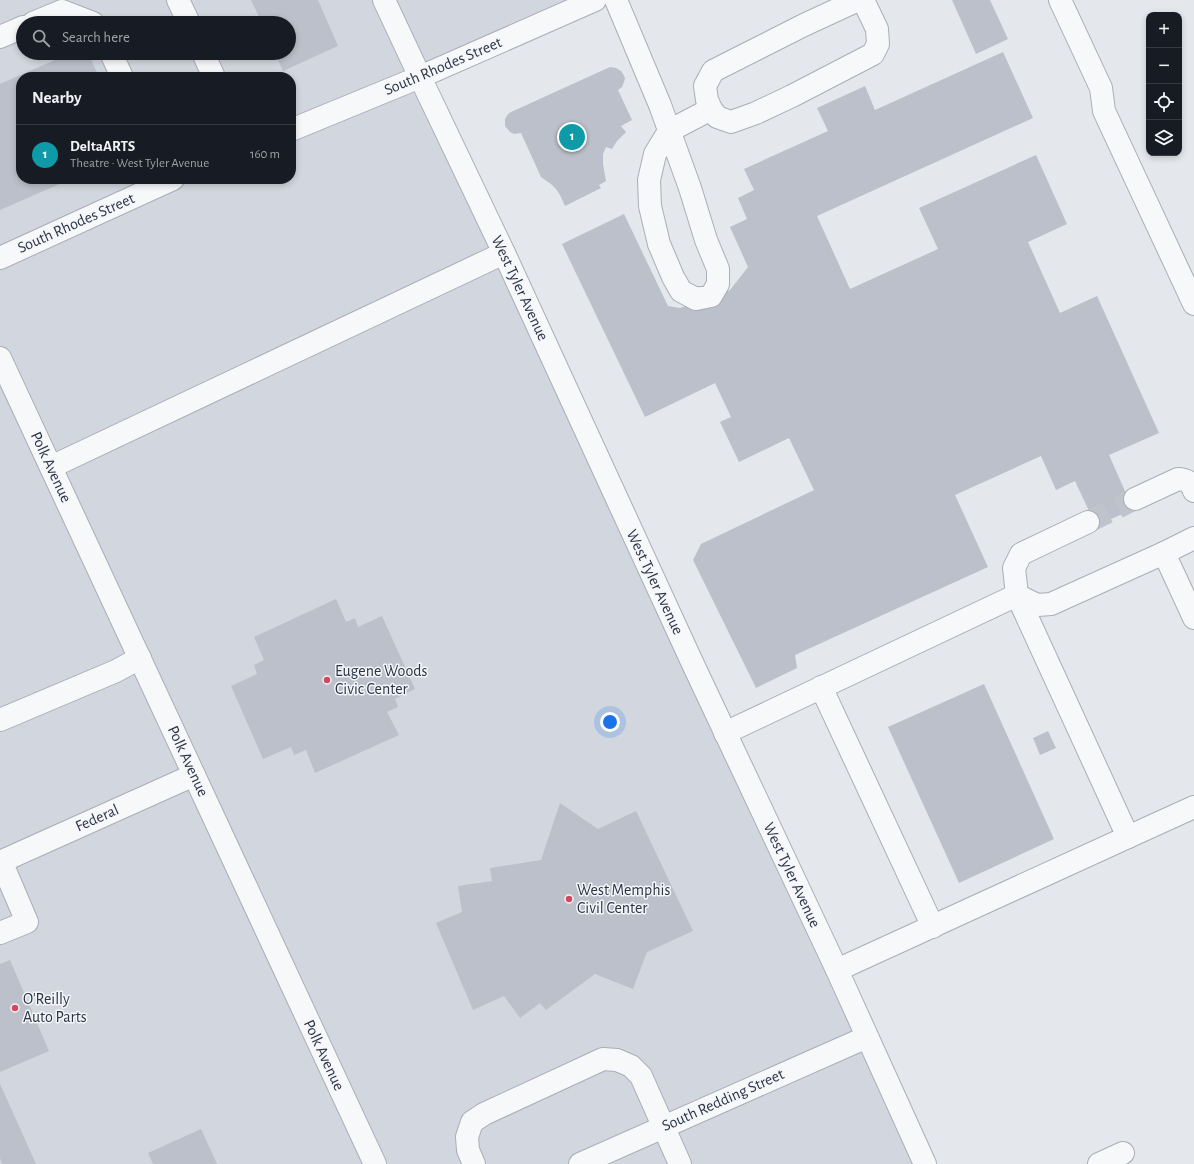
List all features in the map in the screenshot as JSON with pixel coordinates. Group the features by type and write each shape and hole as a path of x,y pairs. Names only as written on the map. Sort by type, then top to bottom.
{"street":[{"path":"178,0 186,16"},
{"name":"West Tyler Avenue","path":"384,0 504,253 725,733 837,970 925,1164"},
{"name":"South Rhodes Street","path":"296,128 420,77 595,0"},
{"path":"616,0 660,105 669,131 690,188 706,240 718,268 718,284 711,296 696,298 681,291 673,277 659,244 650,206 649,180 655,154 669,131 711,109"},
{"path":"858,0 804,25 713,71 706,86 707,100 717,117 731,122 756,113 873,54 878,44 877,29 863,0"},
{"path":"1060,0 1101,88 1104,111 1194,304"},
{"path":"50,16 62,11 75,16"},
{"path":"0,37 16,30"},
{"path":"114,60 120,72"},
{"path":"206,60 212,72"},
{"name":"South Rhodes Street","path":"0,258 160,184"},
{"path":"51,467 504,253"},
{"name":"Polk Avenue","path":"0,359 375,1164"},
{"path":"1135,499 1178,479 1190,482 1194,491"},
{"path":"1088,522 1021,554 1014,568 1017,595 1128,837"},
{"path":"1017,595 1037,605 1051,604 1194,538"},
{"path":"1164,553 1194,618"},
{"path":"725,733 1017,595"},
{"path":"0,720 116,671 140,658"},
{"path":"821,687 933,927"},
{"name":"Federal","path":"1,861 194,775"},
{"path":"837,970 1194,807"},
{"path":"0,933 27,922 1,861"},
{"name":"South Redding Street","path":"580,1164 867,1037"},
{"path":"474,1164 468,1150 467,1138 472,1122 484,1114 603,1058 618,1060 631,1066 641,1076 680,1164"},
{"path":"1099,1164 1123,1153"}],"shaded area":[{"path":"0,0 594,0 420,77 913,1164 0,1164"}],"building":[{"path":"251,0 318,0 338,46 283,71 278,60 296,60 296,16 259,16"},
{"path":"952,0 990,0 1008,39 976,54"},
{"path":"1003,52 1033,118 817,216 850,289 938,249 919,208 1036,155 1067,224 1028,242 1060,313 1097,296 1159,433 1109,455 1133,509 1096,526 1075,481 1056,490 1041,456 955,495 988,567 795,655 797,668 756,688 693,560 701,544 814,490 789,438 739,462 720,422 731,417 715,383 645,417 562,244 624,214 668,306 680,308 730,290 748,267 730,227 747,219 738,198 754,190 744,169 828,131 817,108 865,86 875,110"},
{"path":"55,60 91,60 97,72 27,72"},
{"path":"610,67 621,71 625,78 622,87 618,90 632,120 621,126 626,132 617,141 612,149 606,147 603,154 603,164 606,181 599,185 601,188 565,206 556,189 541,177 521,133 514,134 510,132 505,126 505,119 511,112"},
{"path":"16,77 16,184 60,184 0,210 0,84"},
{"name":"Eugene Woods Civic Center","path":"336,599 346,622 355,618 358,627 382,616 415,689 395,699 398,707 387,712 399,735 315,773 306,750 294,755 291,747 263,759 231,686 257,674 254,665 264,660 254,637"},
{"path":"984,684 1054,839 959,883 888,727"},
{"path":"1048,731 1056,748 1040,755 1033,738"},
{"name":"West Memphis Civil Center","path":"560,803 598,829 636,811 693,931 647,952 633,989 595,974 546,1010 540,1003 520,1018 504,996 473,1010 436,923 462,912 458,886 492,881 490,868 541,860"},
{"name":"O'Reilly Auto Parts","path":"10,960 49,1051 0,1072 0,964"},
{"path":"0,1084 36,1164 2,1164 0,1158"},
{"path":"201,1129 217,1164 153,1164 148,1153"}],"tunnel":[{"path":"1088,522 1135,499"}],"place":[{"name":"DeltaARTS","path":"572,137"},
{"name":"Eugene Woods Civic Center","path":"327,680"},
{"name":"West Memphis Civil Center","path":"569,899"},
{"name":"O'Reilly Auto Parts","path":"15,1008"}]}
